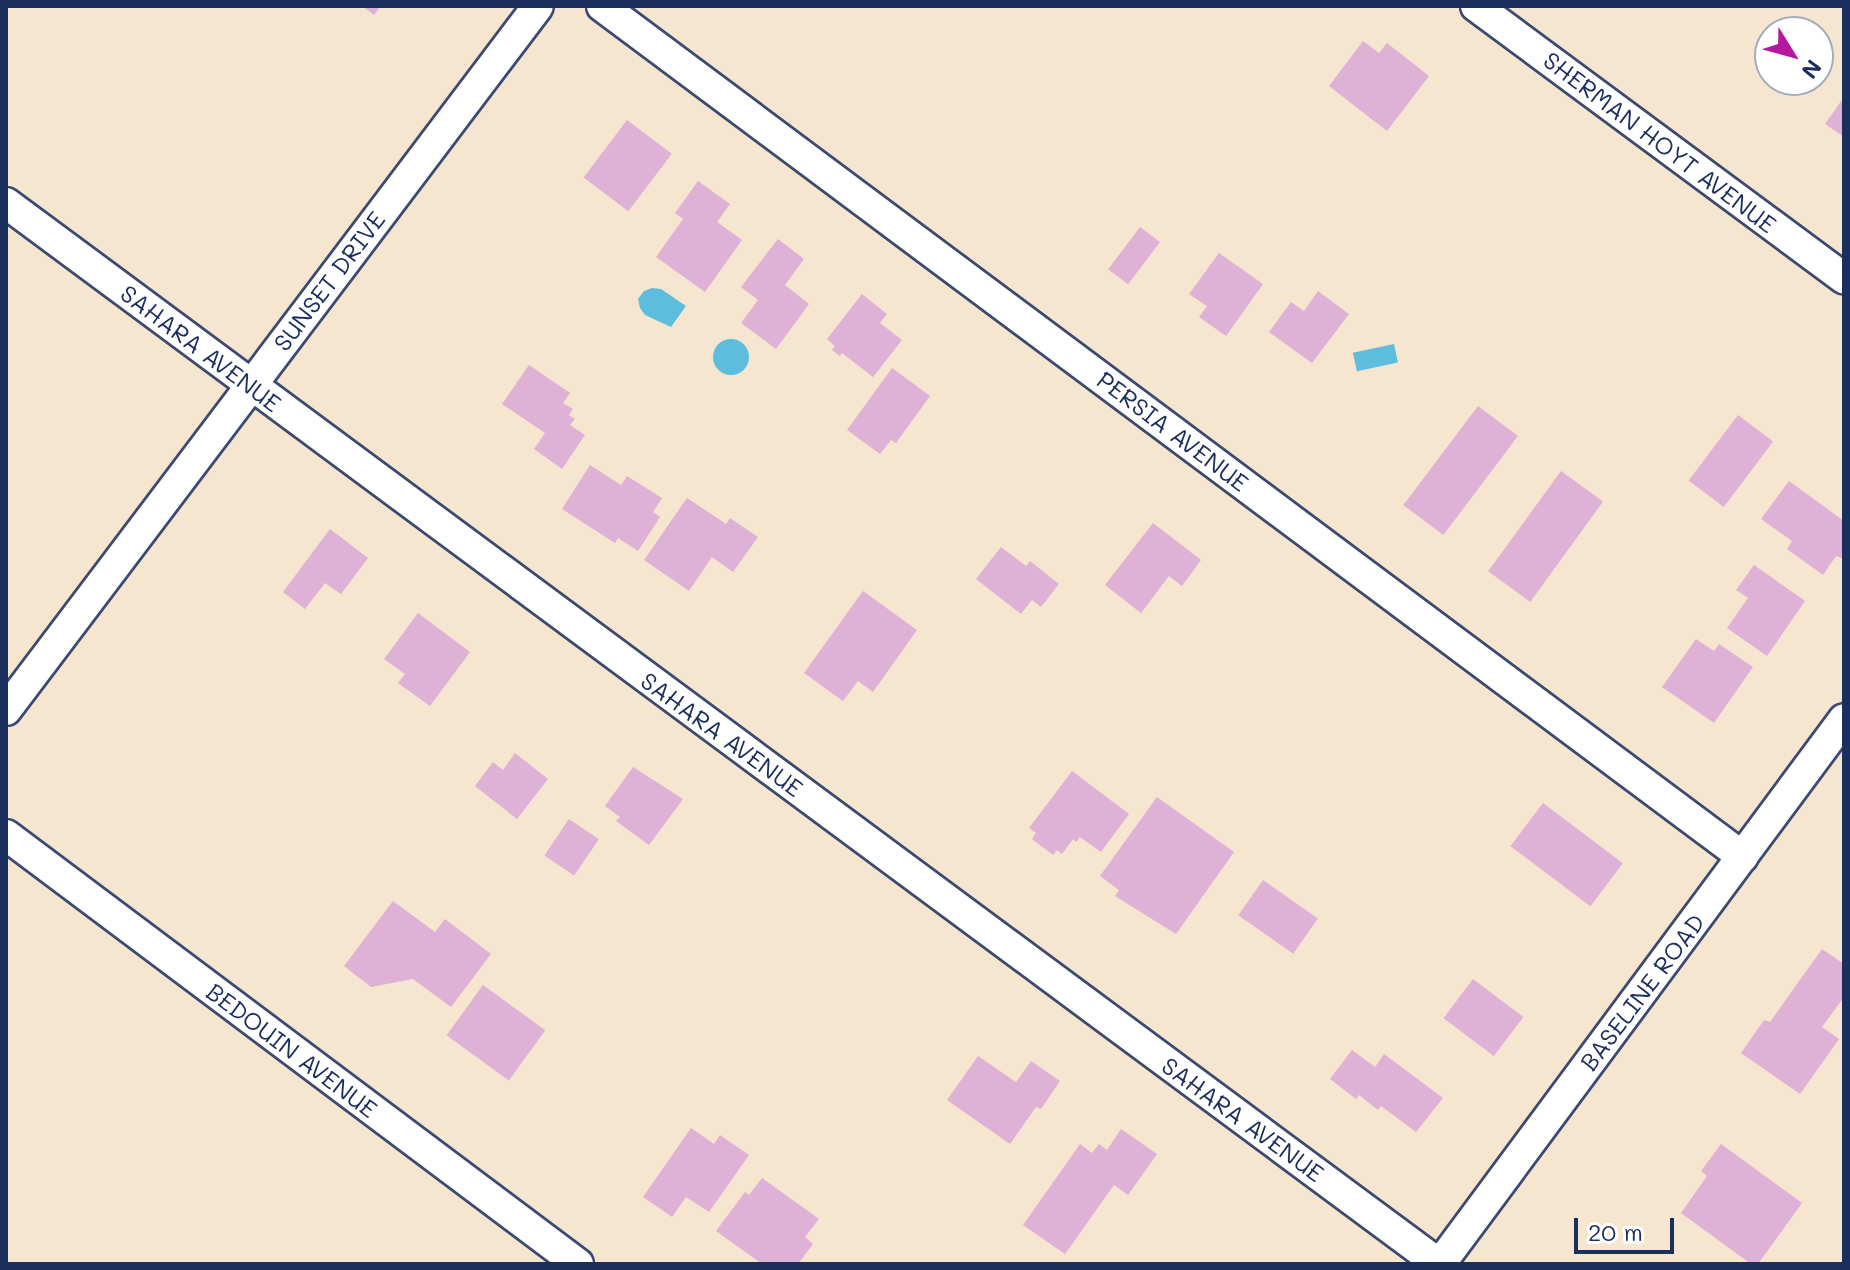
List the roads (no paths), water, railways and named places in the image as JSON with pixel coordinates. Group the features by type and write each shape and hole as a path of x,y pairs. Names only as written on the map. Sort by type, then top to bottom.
{"street":[{"name":"SUNSET DRIVE","path":"6,710 538,6"},
{"name":"PERSIA AVENUE","path":"602,6 1743,857"},
{"name":"SHERMAN HOYT AVENUE","path":"1476,6 1844,278"},
{"name":"SAHARA AVENUE","path":"6,203 1439,1264"},
{"name":"BASELINE ROAD","path":"1439,1264 1844,719"},
{"name":"BEDOUIN AVENUE","path":"6,835 578,1264"}],"water":[{"path":"661,289 686,306 671,327 645,315 640,308 638,299 644,291"},
{"path":"731,339 744,344 749,357 744,370 731,375 718,370 713,357 718,344"},
{"path":"1394,344 1398,363 1357,371 1353,353"}]}
